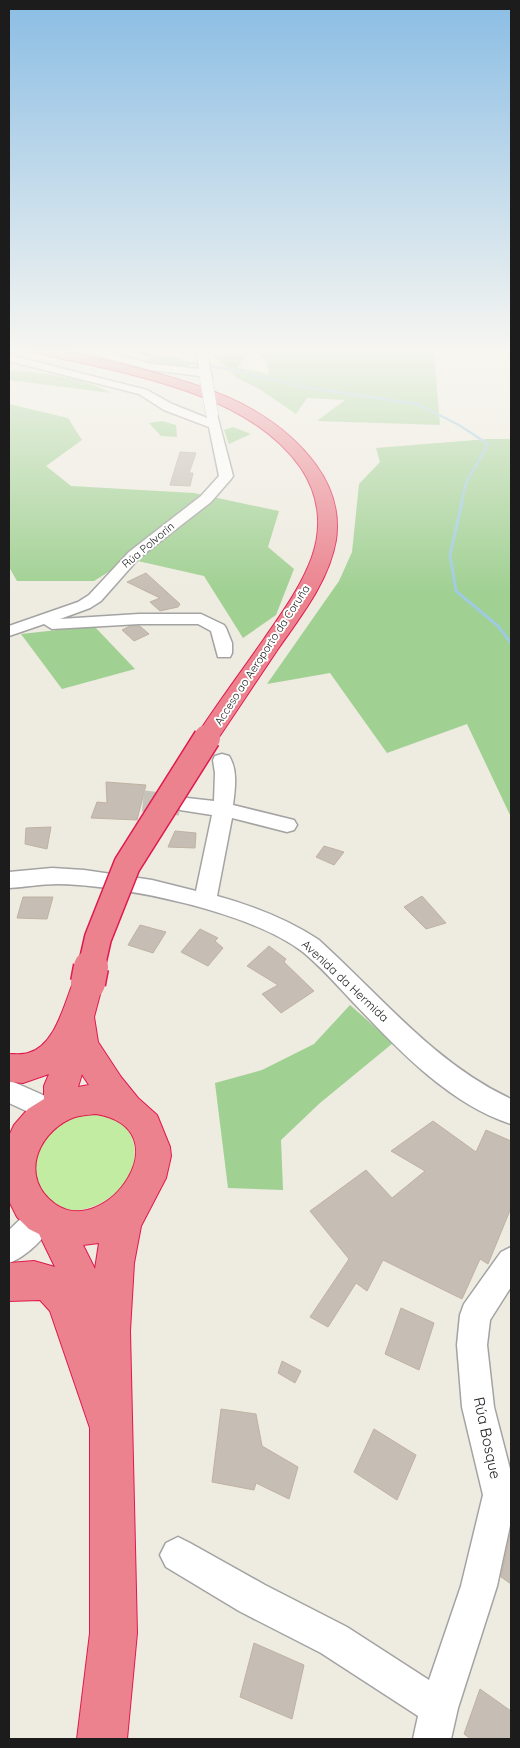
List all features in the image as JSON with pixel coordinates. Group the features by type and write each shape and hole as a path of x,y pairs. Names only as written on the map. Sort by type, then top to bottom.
{"highway":[{"name":"Acceso ao Aeroporto da Coruña","path":"56,1108 79,1025 98,938 127,866 197,754 298,605 313,578 327,538 328,521 323,492 309,464 294,446 274,430"},
{"path":"9,1068 21,1069 44,1062 79,1025 98,1074 126,1108 140,1119 149,1134 154,1151 152,1170 145,1188 132,1205 118,1239 111,1306 113,1644 102,1739"},
{"path":"111,1433 89,1297 47,1222 27,1206 18,1191 15,1174 17,1155 24,1138 36,1123 56,1108 78,1101 95,1099 111,1102 126,1108"},
{"path":"47,1222 74,1228 95,1226 115,1218 132,1205"},
{"path":"9,1282 23,1279 41,1282 58,1290 71,1312 111,1433"}],"street":[{"name":"Rúa Polvorín","path":"9,630 84,605 95,598 134,555 206,499 226,476 226,469 216,430"},
{"path":"37,622 56,625 139,619 201,619 218,628 224,643 224,652"},
{"path":"205,902 222,809 226,770 222,760"},
{"path":"187,805 222,809 287,826"},
{"name":"Avenida da Hermida","path":"9,880 58,876 97,880 205,902 246,914 286,929 310,946 414,1048 459,1082 511,1112"},
{"path":"9,1091 56,1108"},
{"path":"9,1249 47,1222"},
{"name":"Rúa Bosque","path":"178,1555 252,1598 334,1640 436,1723 479,1586 500,1495 478,1407 472,1345 475,1316 511,1262"}],"green space":[{"path":"9,430 75,430 82,440 46,466 71,486 194,493 279,511 268,547 294,569 276,615 243,638 204,576 129,559 94,581 17,581 9,567"},
{"path":"155,430 176,430 177,437 161,436"},
{"path":"224,430 240,430 251,434 229,444"},
{"path":"488,439 511,439 511,817 467,724 387,753 330,673 267,684 339,581 352,552 359,484 380,462 376,448"},
{"path":"94,626 135,669 62,689 21,634"},
{"path":"350,1005 393,1043 320,1103 281,1140 283,1190 228,1188 215,1083 262,1070 314,1044"},
{"path":"77,1110 104,1114 120,1121 130,1134 135,1149 134,1163 129,1177 109,1198 95,1206 81,1210 66,1210 36,1194 29,1149"}],"building":[{"path":"180,452 196,453 189,473 193,473 190,486 170,485"},
{"path":"146,573 180,604 178,607 160,611 150,602 160,598 127,582"},
{"path":"130,626 140,626 149,634 134,641 122,630"},
{"path":"106,782 146,785 137,820 91,818 97,802 107,803"},
{"path":"51,827 47,849 25,844 26,828"},
{"path":"175,831 196,833 195,848 168,847"},
{"path":"324,846 344,852 334,865 316,857"},
{"path":"422,896 446,923 426,929 404,907"},
{"path":"23,897 53,897 47,919 17,918"},
{"path":"140,925 166,932 153,953 128,945"},
{"path":"200,929 218,938 215,941 223,948 208,966 181,952"},
{"path":"269,946 286,959 284,962 314,991 281,1013 262,994 278,985 247,966"},
{"path":"433,1121 476,1152 486,1130 511,1141 511,1208 488,1264 480,1259 462,1299 383,1260 367,1291 356,1283 328,1327 310,1317 349,1259 310,1211 366,1170 392,1198 425,1171 391,1151"},
{"path":"401,1308 434,1323 419,1370 385,1354"},
{"path":"282,1361 301,1371 295,1383 278,1373"},
{"path":"221,1409 256,1414 262,1446 298,1467 289,1499 256,1483 254,1490 212,1482"},
{"path":"374,1429 416,1455 397,1500 354,1472"},
{"path":"511,1534 511,1584 501,1577"},
{"path":"254,1643 304,1665 292,1719 240,1697"},
{"path":"480,1689 511,1711 511,1739 471,1739 464,1734"}],"waterway":[{"path":"461,504 466,483 488,444 466,430"},
{"path":"462,503 450,555 456,591 498,626 511,643"}],"tunnel":[{"path":"143,801 180,805"}]}
